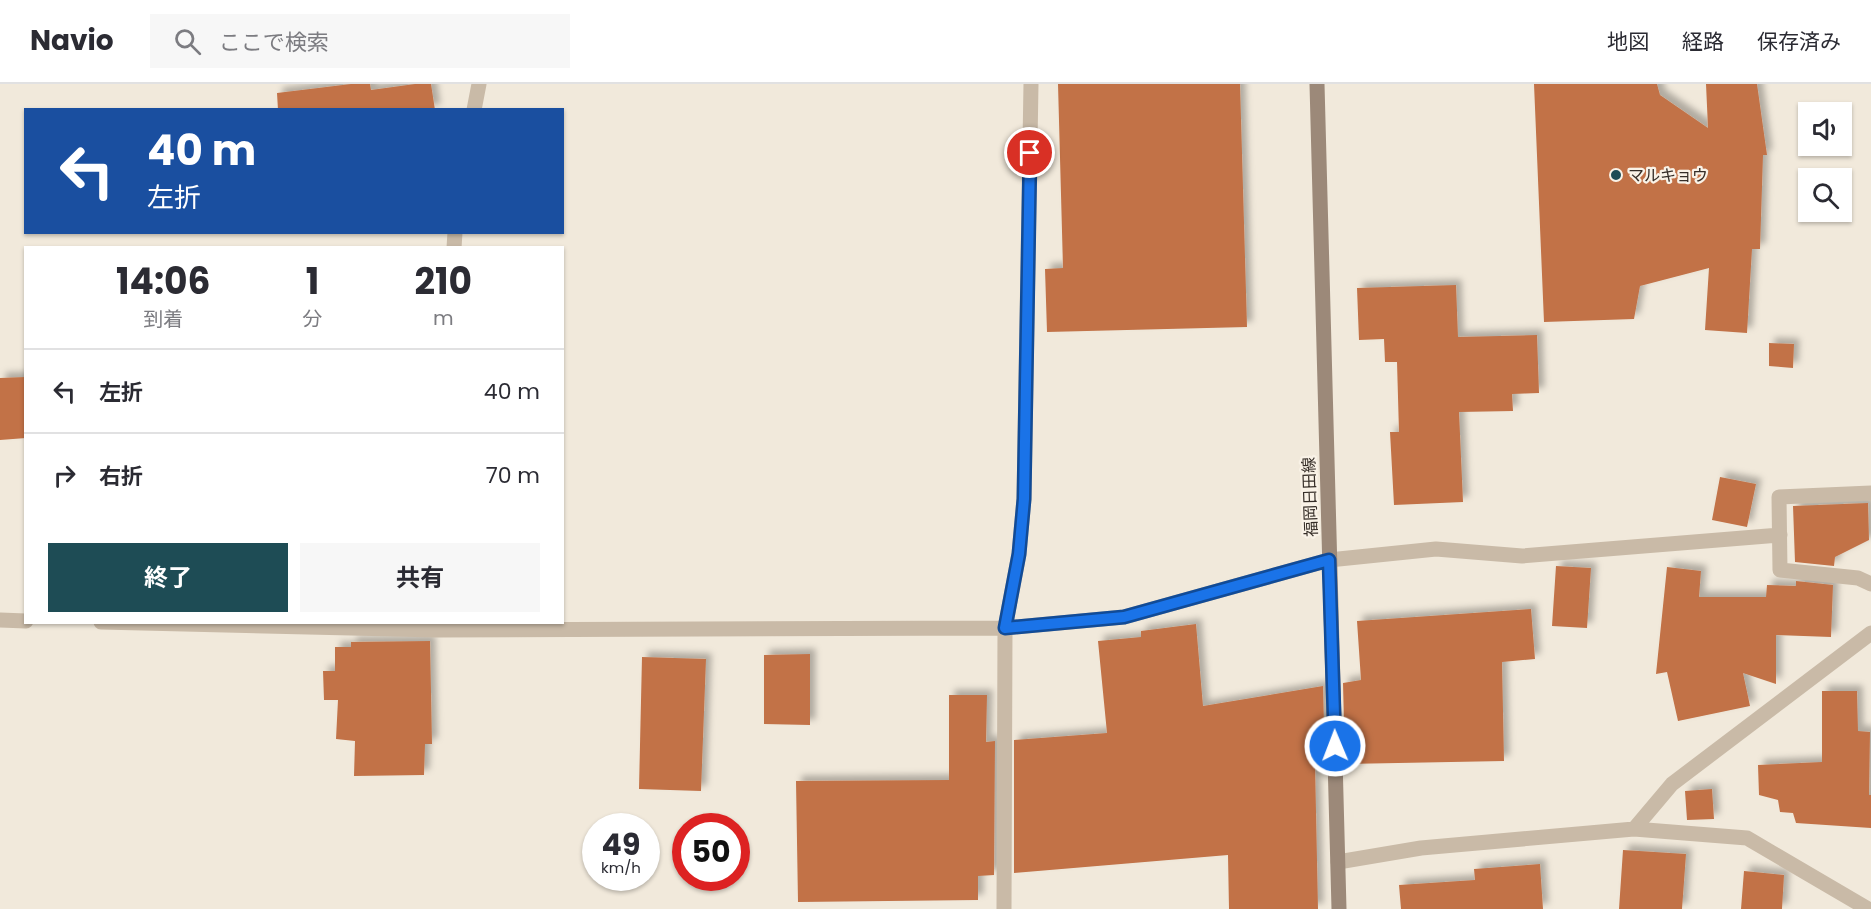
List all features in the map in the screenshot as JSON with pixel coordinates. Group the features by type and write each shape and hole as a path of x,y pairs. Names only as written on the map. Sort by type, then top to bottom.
{"main road":[{"name":"福岡日田線","path":"1317,84 1339,909"}],"street":[{"path":"474,108 478,84"},
{"path":"1004,909 1005,628 1019,554 1024,499 1031,84"},
{"path":"1871,493 1779,497 1780,570 1858,578 1871,584"},
{"path":"269,624 1005,628 1124,617 1329,560 1436,549 1522,556 1780,535"},
{"path":"0,620 24,621"},
{"path":"1634,829 1672,784 1871,633"},
{"path":"1338,862 1421,848 1634,829 1747,838 1868,909"}],"building":[{"path":"351,84 370,84 371,90 431,84 435,108 278,108 277,93"},
{"path":"1058,84 1240,84 1247,327 1047,332 1045,269 1063,268"},
{"name":"マルキョウ","path":"1534,84 1657,84 1660,95 1708,128 1706,84 1757,84 1767,155 1763,155 1760,249 1752,249 1747,333 1705,330 1709,268 1640,286 1634,319 1544,322"},
{"path":"1456,285 1458,337 1537,335 1539,393 1512,394 1513,411 1459,412 1463,502 1394,505 1390,432 1399,432 1397,362 1385,362 1384,339 1359,340 1357,288"},
{"path":"1769,343 1794,344 1793,368 1769,366"},
{"path":"24,377 24,438 0,440 0,378"},
{"path":"1720,477 1756,484 1747,527 1712,520"},
{"path":"1868,503 1869,540 1835,557 1834,566 1795,562 1793,506"},
{"path":"1556,566 1591,568 1587,628 1552,626"},
{"path":"1667,567 1701,571 1699,597 1766,597 1767,585 1796,586 1796,581 1833,585 1831,637 1776,635 1776,684 1743,673 1750,706 1678,721 1667,672 1656,674"},
{"path":"1531,609 1535,659 1502,662 1504,761 1345,764 1343,683 1361,680 1357,621"},
{"path":"1196,624 1203,706 1323,686 1325,764 1315,764 1318,909 1229,909 1228,855 1014,873 1014,740 1107,733 1098,641 1141,637 1141,631"},
{"path":"430,641 432,744 425,744 424,775 354,776 355,741 336,739 338,700 324,700 323,671 335,671 335,647 351,647 351,642"},
{"path":"810,654 810,725 764,724 764,655"},
{"path":"642,657 706,659 701,791 639,789"},
{"path":"1822,691 1857,691 1858,731 1870,732 1871,828 1796,823 1793,813 1780,812 1778,800 1759,795 1758,765 1822,762"},
{"path":"949,695 987,695 986,742 995,741 994,875 978,876 978,900 798,902 796,781 949,780"},
{"path":"1712,789 1714,819 1687,820 1685,791"},
{"path":"1623,850 1686,854 1682,909 1619,909"},
{"path":"1540,864 1543,909 1401,909 1399,885 1475,880 1474,869"},
{"path":"1744,871 1784,875 1782,909 1741,909"}],"place":[{"name":"マルキョウ","path":"1616,175"}],"route":[{"path":"1030,153 1024,499 1019,554 1005,628 1124,617 1329,560 1335,746"}]}
